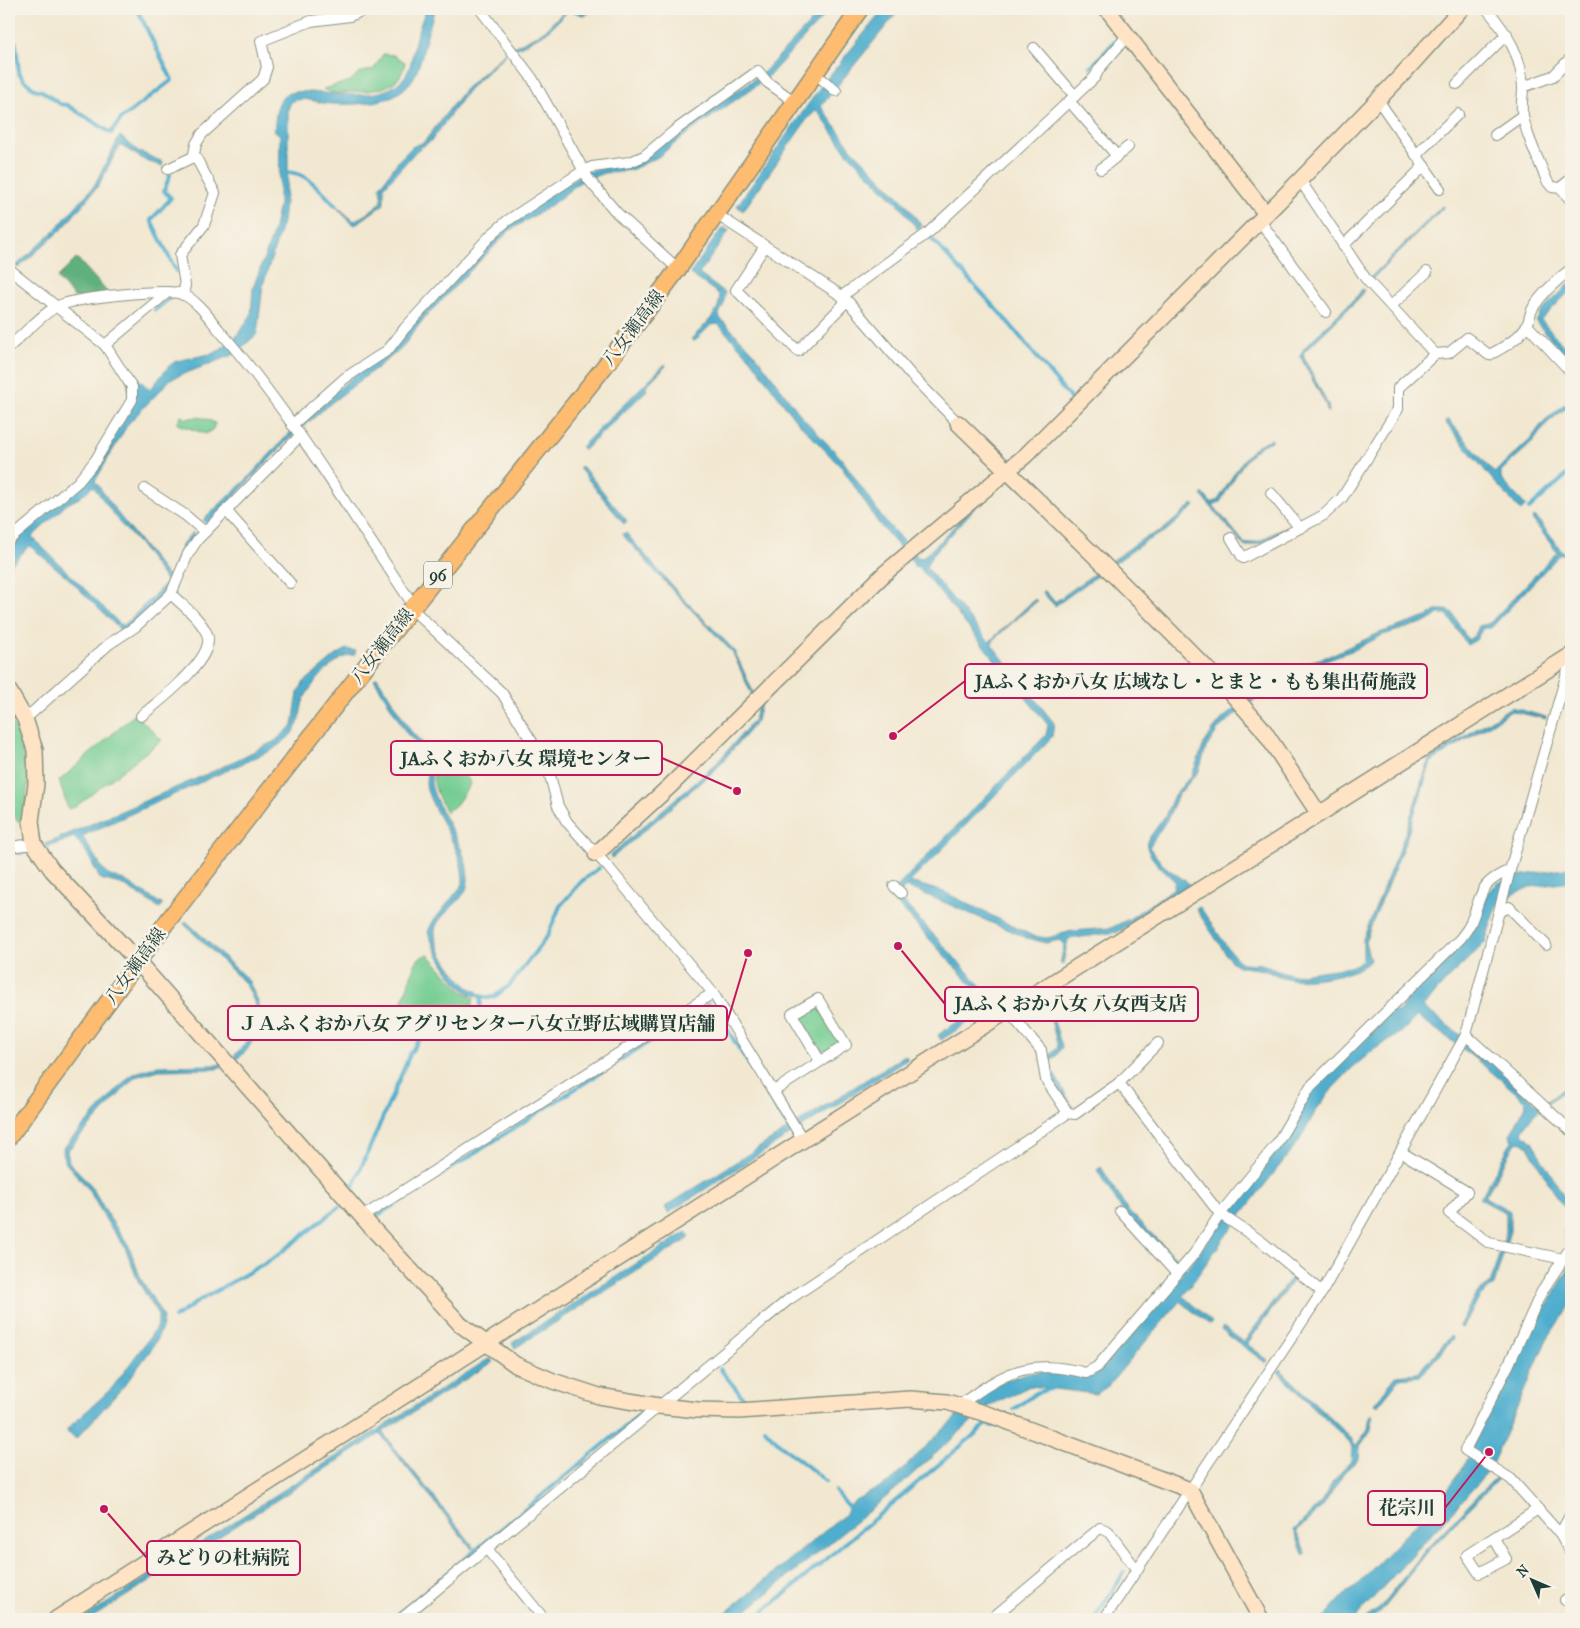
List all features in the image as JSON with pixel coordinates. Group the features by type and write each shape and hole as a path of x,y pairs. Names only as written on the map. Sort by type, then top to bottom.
{"main road":[{"name":"八女瀬高線","path":"9,1136 138,962 413,607 608,362 678,269 860,9"}],"street":[{"path":"183,295 185,285 180,255 204,225 215,193 195,156 196,144 202,134 263,79 267,68 261,41 311,21 350,16 366,9"},
{"path":"480,9 532,78 585,174 617,213 678,269"},
{"path":"1107,9 1263,217 1326,312"},
{"path":"596,854 670,786 903,558 1008,472 1300,180 1378,100 1461,9"},
{"path":"1488,9 1507,34 1516,52 1523,87 1523,115 1527,133 1547,180 1552,187 1560,188 1571,200"},
{"path":"1457,84 1507,34"},
{"path":"765,246 736,290 798,352 843,305 844,297 929,232 1095,78 1098,69 1128,36"},
{"path":"1034,48 1117,156"},
{"path":"1523,87 1553,76 1571,58"},
{"path":"25,719 109,644 135,627 171,594 188,554 205,532 346,378 388,350 405,328 507,221 585,174 592,167 630,162 644,156 674,131 758,70 763,77 788,97"},
{"path":"822,80 836,91"},
{"path":"1378,100 1440,189"},
{"path":"1416,155 1458,114"},
{"path":"1495,135 1523,115"},
{"path":"1101,169 1128,147"},
{"path":"168,169 195,156"},
{"path":"1344,246 1424,166"},
{"path":"1560,188 1571,179"},
{"path":"1300,180 1366,279 1436,354"},
{"path":"716,214 844,297 911,375 958,424 1114,574 1237,699 1295,775 1319,814"},
{"path":"1231,538 1243,558 1297,523 1324,515 1342,498 1398,409 1398,388 1436,354 1449,353 1467,338 1489,355 1516,337 1527,325 1532,309 1547,290 1571,269"},
{"path":"9,540 78,482 95,461 132,400 132,387 105,345 12,271"},
{"path":"1391,306 1427,272"},
{"path":"105,345 168,292"},
{"path":"9,347 58,306 168,292 183,295 202,310 230,342 296,431 413,607 502,693 548,768 558,806 567,822 714,993 804,1140"},
{"path":"1527,325 1571,372"},
{"path":"145,489 185,515 205,532"},
{"path":"1270,493 1297,523"},
{"path":"228,508 230,514 268,560 290,583"},
{"path":"141,716 196,667 208,640 197,619 171,594"},
{"path":"56,1619 485,1343 1571,654"},
{"path":"1104,1619 1322,1292 1466,1035 1510,870 1571,659"},
{"path":"9,691 25,719 35,750 36,784 31,822 37,848 52,870 138,962 362,1216 461,1324 485,1343 516,1365 553,1381 599,1396 659,1406 739,1411 910,1399 960,1405 1190,1490 1261,1619"},
{"path":"9,847 37,848"},
{"path":"960,1405 989,1383 1011,1372 1062,1367 1086,1373 1097,1367 1194,1254 1220,1214 1276,1145 1310,1087 1460,939 1471,923 1484,886 1498,875 1510,870"},
{"path":"1501,908 1509,907 1546,945"},
{"path":"362,1216 714,993"},
{"path":"774,1091 846,1045 818,999 792,1014 820,1061"},
{"path":"1008,1011 1041,1050 1046,1080 1068,1113"},
{"path":"1466,1035 1571,1131"},
{"path":"401,1619 788,1300 1068,1113 1075,1114 1084,1109 1119,1083 1158,1043"},
{"path":"1119,1083 1220,1214 1261,1241 1322,1292"},
{"path":"1401,1152 1468,1192 1449,1213 1488,1243 1563,1259"},
{"path":"1120,1211 1177,1274"},
{"path":"1571,1247 1541,1293 1509,1364 1465,1450 1512,1479 1560,1534 1571,1554"},
{"path":"1494,1538 1538,1510"},
{"path":"1560,1534 1571,1514"},
{"path":"992,1619 1100,1528 1108,1531 1137,1570"},
{"path":"487,1549 544,1619"}],"green space":[{"path":"383,54 393,55 405,62 399,78 393,83 386,87 361,92 338,93 323,89 350,81 358,73 374,69"},
{"path":"77,258 108,293 75,298 57,278"},
{"path":"181,416 187,419 201,418 215,423 213,429 206,434 177,424"},
{"path":"135,714 162,740 75,807 68,809 59,781"},
{"path":"11,723 19,732 25,744 27,757 28,786 23,826 9,812 9,724"},
{"path":"442,743 448,745 460,768 471,783 456,805 446,812 434,782 437,752"},
{"path":"428,954 462,991 474,998 468,1018 464,1023 454,1028 428,1031 413,1040 399,1012 415,964 419,958"},
{"path":"816,1007 819,1008 839,1040 836,1045 826,1051 819,1049 801,1020 802,1015"}],"water":[{"path":"426,9 436,9 430,23 418,68 412,80 404,89 382,100 370,103 327,104 301,99 291,102 288,109 288,173 283,222 263,285 257,334 235,354 171,379 128,424 95,481 168,577 170,577 183,543 192,532 196,536 173,584 138,621 121,631 67,577 31,547 29,546 9,567 9,548 13,540 88,476 131,408 126,371 129,369 150,390 169,366 176,361 215,353 235,338 251,315 253,288 272,237 279,205 280,135 274,130 277,108 280,101 291,93 354,95 372,94 389,89 406,76 412,60 416,37","holes":["93,486 119,522 139,544 167,582 124,625 120,624 32,537 67,504 79,498"]},
{"path":"567,9 584,11 593,9 585,16 569,10 547,32 516,49 514,47 544,31"},
{"path":"823,9 830,9 767,78 684,136 658,157 631,170 604,173 580,182 550,206 509,231 425,317 401,349 331,403 289,439 208,524 203,520 245,481 300,422 405,332 510,222 580,175 658,147 764,72"},
{"path":"884,9 900,9 821,106 851,148 905,203 922,226 918,230 900,206 847,153 817,110 808,118 743,211 737,206 821,86"},
{"path":"507,51 469,89 432,140 416,151 384,187 384,204 355,225 351,223 332,202 354,221 368,213 382,201 380,187 399,160 412,147 424,142 465,89"},
{"path":"120,136 138,151 163,162 162,166 146,161 120,145 98,186 65,226 18,268 16,266 55,230 94,186"},
{"path":"1442,206 1444,207 1370,281 1369,279"},
{"path":"723,227 729,231 699,274 725,293 724,304 719,314 720,318 755,354 802,417 842,459 884,520 918,557 922,558 942,540 961,518 981,501 930,558 926,567 989,642 1035,599 1037,601 994,639 992,645 1054,723 1052,737 910,882 944,892 1033,936 1047,938 1072,931 1111,928 1129,919 1173,889 1175,881 1152,858 1147,841 1165,816 1174,795 1192,775 1204,744 1213,730 1223,718 1261,689 1269,680 1302,664 1329,656 1379,633 1427,617 1438,610 1452,612 1468,640 1475,635 1479,626 1490,623 1557,552 1532,519 1535,516 1562,551 1571,557 1571,560 1561,553 1491,628 1483,628 1476,640 1467,645 1447,614 1438,614 1429,621 1383,635 1354,650 1300,669 1271,684 1263,693 1219,728 1206,748 1199,771 1178,795 1168,818 1149,847 1163,865 1191,885 1118,932 1068,939 1063,964 1060,964 1064,945 1060,940 1046,943 1027,938 905,887 898,896 988,994 995,1005 941,1040 938,1035 987,1002 889,895 1046,735 1048,725 919,567 914,566 913,562 879,524 843,469 795,419 751,359 718,324 711,325 694,342 691,339 715,313 718,307 719,294 690,274"},
{"path":"1571,282 1571,290 1541,320 1571,354 1571,362 1536,322 1540,313"},
{"path":"1362,289 1364,290 1360,297 1303,353 1328,405 1329,412 1327,412 1326,405 1300,356 1305,347"},
{"path":"665,364 666,366 645,387 647,390 584,450 581,447"},
{"path":"1571,399 1571,404 1546,424 1533,442 1501,471 1501,479 1526,506 1521,511 1445,422 1448,419 1494,473 1530,440 1543,422"},
{"path":"1271,439 1271,441 1262,445 1248,458 1220,502 1213,505 1245,544 1260,541 1282,528 1284,530 1262,543 1245,547 1201,495 1203,493 1211,503 1218,500 1240,464 1254,449"},
{"path":"582,466 627,521 624,524 579,468"},
{"path":"1193,504 1195,506 1166,531 1146,541 1055,606 1042,592 1044,590 1055,602 1141,540 1164,529"},
{"path":"626,533 680,595 734,650 754,694 761,702 757,721 716,769 612,858 610,855 716,764 754,720 758,704 733,653 622,534"},
{"path":"347,649 356,651 354,655 340,659 318,678 304,699 295,729 288,738 272,750 82,836 102,868 110,876 124,880 163,905 160,908 121,884 100,879 87,853 74,837 47,848 45,844 214,771 275,741 293,725 298,693 303,683 338,654"},
{"path":"377,677 411,731 432,754 432,788 441,811 464,856 468,880 463,895 439,920 435,934 436,941 452,969 467,986 482,997 464,990 456,982 442,961 428,932 432,923 463,884 462,871 455,847 427,790 428,755 407,734 374,679"},
{"path":"1511,707 1546,717 1546,719 1511,711 1431,762 1406,840 1365,942 1370,960 1365,965 1356,970 1334,976 1300,979 1288,978 1240,966 1230,960 1196,909 1200,907 1230,951 1241,963 1261,964 1293,975 1350,967 1363,961 1363,939 1405,834 1429,759"},
{"path":"1571,868 1571,882 1530,887 1514,894 1496,906 1485,943 1451,975 1423,1007 1459,1034 1537,1104 1547,1102 1571,1082 1571,1085 1531,1118 1522,1132 1532,1142 1571,1208 1571,1216 1557,1198 1528,1146 1523,1142 1517,1141 1485,1197 1510,1211 1510,1231 1494,1285 1480,1297 1462,1328 1459,1326 1476,1294 1490,1284 1506,1232 1506,1213 1480,1199 1512,1141 1510,1135 1526,1105 1525,1101 1486,1067 1417,1016 1403,1031 1375,1049 1353,1067 1333,1088 1317,1109 1299,1141 1237,1220 1183,1296 1212,1322 1210,1325 1180,1301 1108,1386 1096,1394 1030,1386 989,1406 896,1489 736,1619 718,1619 843,1516 855,1500 890,1482 960,1413 999,1383 1027,1373 1060,1370 1085,1377 1093,1375 1130,1337 1183,1273 1123,1212 1097,1170 1101,1167 1127,1209 1187,1269 1313,1091 1390,1011 1397,1012 1403,1006 1407,997 1459,944 1488,892 1498,883 1517,876"},
{"path":"186,921 249,981 261,1009 257,1033 247,1050 238,1058 216,1069 159,1070 135,1077 67,1151 69,1162 91,1185 109,1217 128,1244 141,1279 163,1316 162,1328 153,1347 124,1386 76,1439 66,1430 112,1388 150,1337 158,1324 158,1315 138,1281 125,1247 109,1225 87,1187 64,1161 63,1148 132,1074 158,1066 218,1065 234,1056 250,1038 257,1017 256,1006 246,984 184,924"},
{"path":"1051,999 1054,999 1054,1021 1062,1047 1056,1056 1049,1061 1050,1067 1073,1107 1071,1109 1052,1079 1047,1066 1046,1059 1058,1047 1050,1016"},
{"path":"905,1055 908,1059 668,1213 665,1207"},
{"path":"1571,1216 1571,1303 1547,1339 1489,1471 1354,1619 1323,1619 1347,1592 1354,1588 1440,1499 1468,1459 1472,1445 1497,1399 1539,1310 1545,1308 1567,1272 1569,1261 1564,1233"},
{"path":"686,1232 690,1237 685,1241 515,1348 512,1343"},
{"path":"1292,1276 1295,1277 1247,1344 1268,1360 1266,1363 1221,1330 1223,1327 1244,1342"},
{"path":"1451,1336 1453,1339 1420,1376 1400,1378 1377,1407 1374,1404 1397,1375 1417,1373"},
{"path":"490,1358 493,1362 382,1432 474,1547 472,1549 380,1434 90,1619 82,1619"},
{"path":"1280,1369 1351,1438 1356,1447 1368,1429 1370,1415 1373,1415 1371,1430 1360,1446 1359,1459 1344,1472 1323,1506 1297,1531 1306,1554 1303,1554 1294,1530 1319,1505 1335,1479 1351,1461 1352,1447 1278,1372"},
{"path":"1496,1477 1498,1479 1429,1550 1380,1612 1371,1619 1366,1619 1382,1605 1426,1549"}],"waterway":[{"path":"9,31 16,44 19,73 24,80 34,89 42,91 60,104 67,105 111,133 121,119 172,80 137,9"},
{"path":"1091,67 1114,42"},
{"path":"285,173 293,173 307,178 336,206"},
{"path":"170,175 164,191 171,198 151,220 176,271"},
{"path":"931,238 1008,322 1074,403"},
{"path":"155,310 170,298"},
{"path":"1529,509 1571,471"},
{"path":"19,853 34,849"},
{"path":"478,995 487,998 494,997 510,985 548,935 560,906 582,881 599,868"},
{"path":"351,1191 411,1052 421,1038 426,1035 461,1030 467,1027 478,1014 481,1002 480,995"},
{"path":"375,1217 708,1004 714,1008 790,1131"},
{"path":"174,1318 200,1300 274,1258 340,1206"},
{"path":"720,1369 745,1400"},
{"path":"1014,1409 1036,1393 1053,1388"},
{"path":"392,1619 642,1413"},
{"path":"755,1619 987,1424 993,1426"},
{"path":"764,1428 778,1443 826,1482"},
{"path":"835,1491 851,1510"},
{"path":"1094,1619 1124,1573"}],"place":[{"name":"JAふくおか八女 広域なし・とまと・もも集出荷施設","path":"893,736"},
{"name":"JAふくおか八女 環境センター","path":"737,791"},
{"name":"JAふくおか八女 八女西支店","path":"898,946"},
{"name":"ＪＡふくおか八女 アグリセンター八女立野広域購買店舗","path":"748,953"},
{"name":"花宗川","path":"1489,1452"},
{"name":"みどりの杜病院","path":"104,1509"}]}
